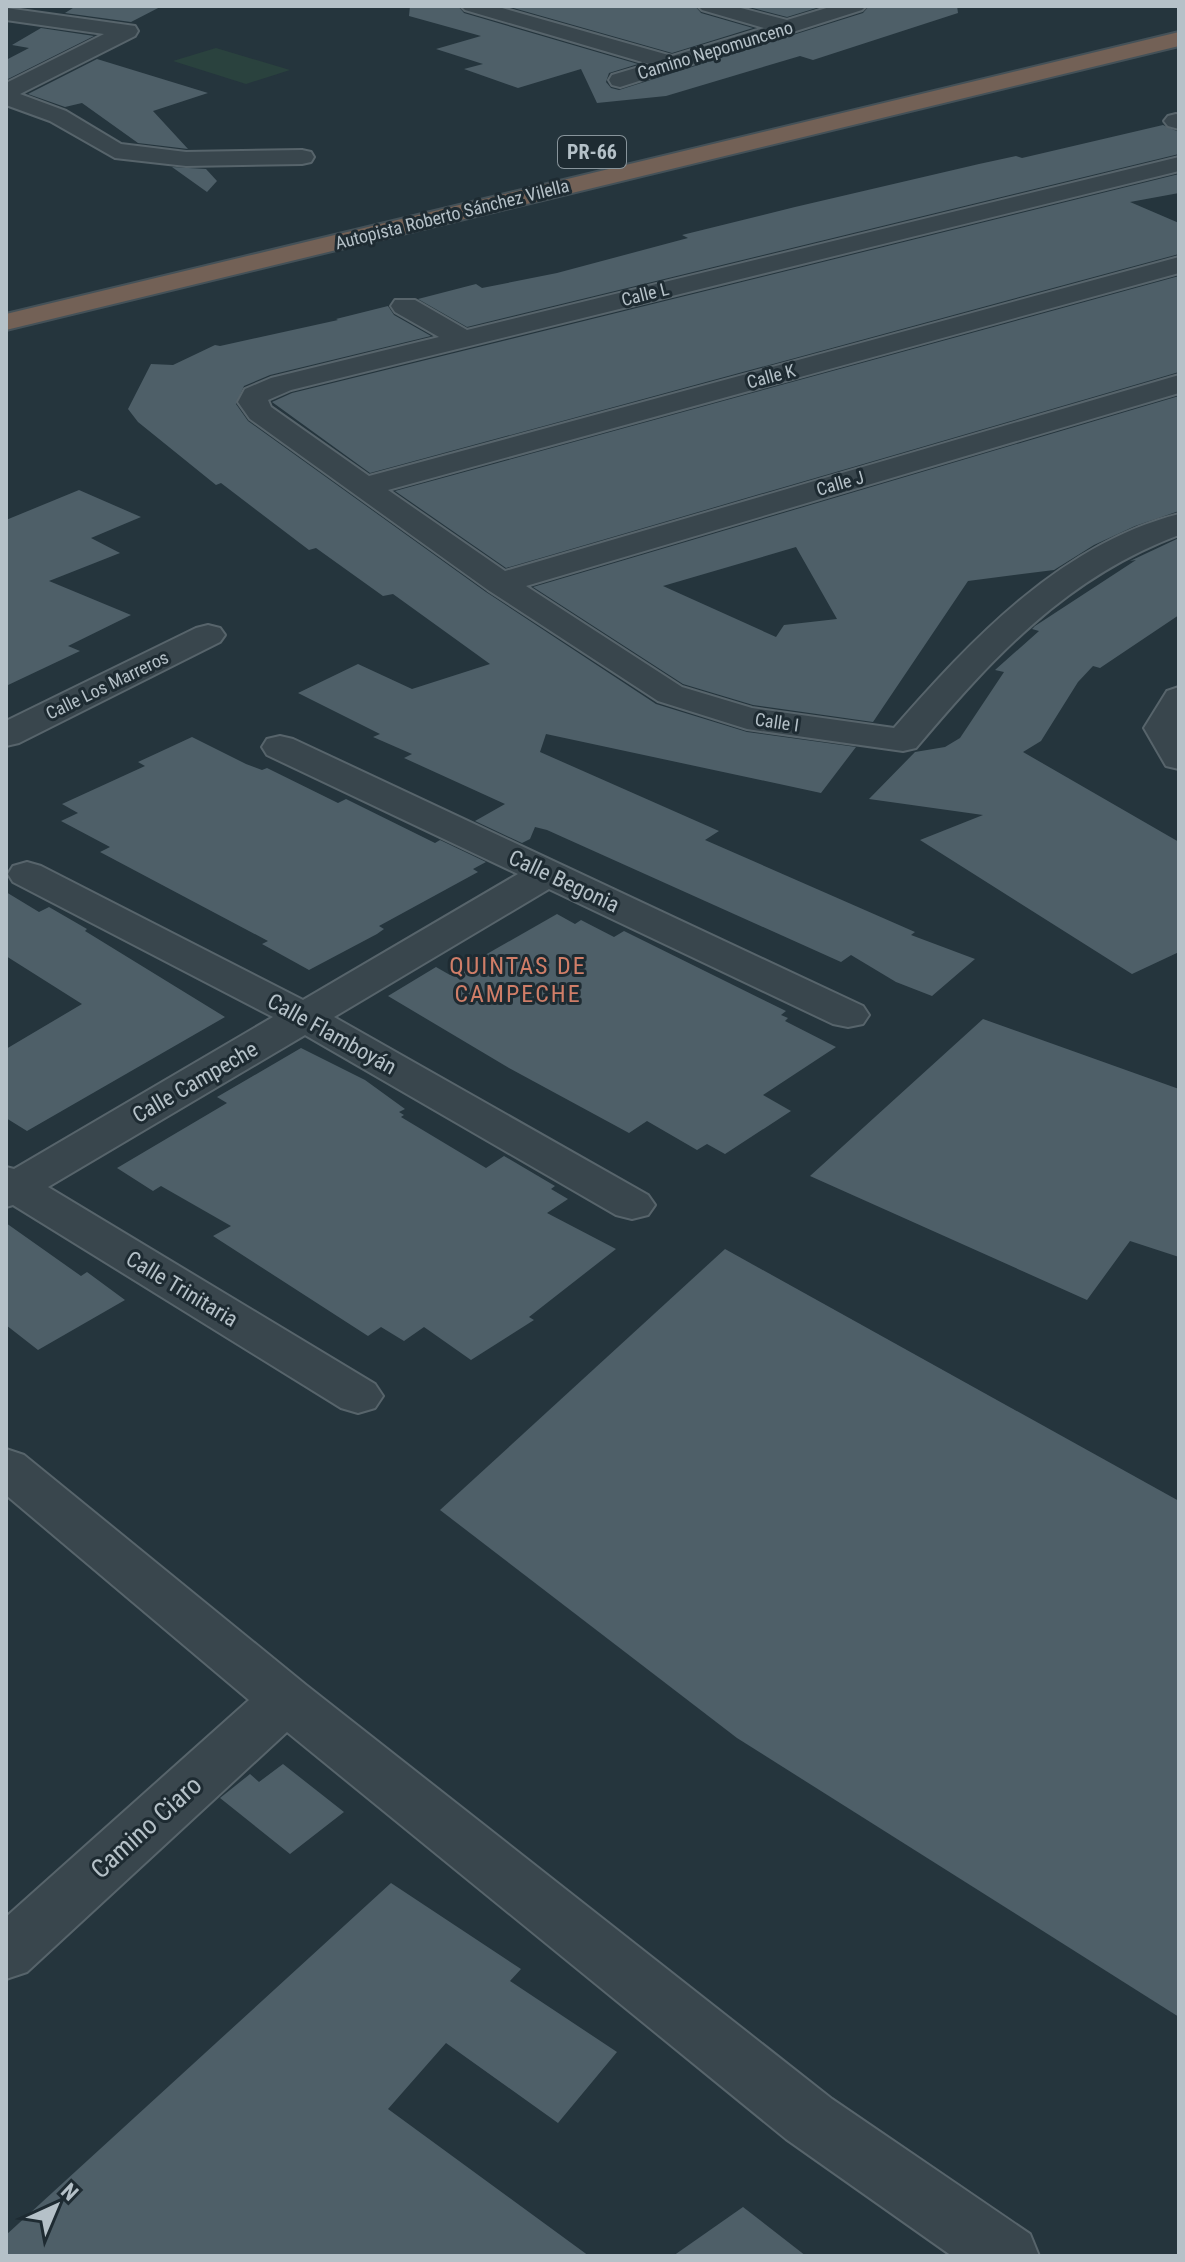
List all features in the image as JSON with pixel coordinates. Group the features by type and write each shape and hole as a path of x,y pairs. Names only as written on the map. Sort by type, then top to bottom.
{"highway":[{"name":"Autopista Roberto Sánchez Vilella","path":"6,322 1179,39"}],"street":[{"path":"472,6 671,63"},
{"path":"709,6 787,27"},
{"name":"Camino Nepomunceno","path":"620,80 855,6"},
{"path":"535,24 580,11"},
{"path":"6,14 127,31 6,94"},
{"path":"6,94 58,116 115,151 186,159 302,157"},
{"name":"Calle L","path":"363,487 260,413 253,402 255,395 281,384 1179,164"},
{"name":"Calle K","path":"363,487 1179,265"},
{"path":"405,306 463,339"},
{"name":"Calle J","path":"500,583 1179,384"},
{"name":"Calle I","path":"363,487 500,583 670,694 747,718 903,740 992,641 1074,578 1154,532 1179,524"},
{"name":"Calle Los Marreros","path":"6,735 208,635"},
{"path":"1179,698 1162,728 1179,758"},
{"name":"Calle Begonia","path":"280,747 848,1015"},
{"name":"Calle Campeche","path":"9,1187 306,1018 548,873"},
{"name":"Calle Flamboyán","path":"27,874 306,1018 632,1205"},
{"name":"Calle Trinitaria","path":"9,1187 358,1396"},
{"path":"6,1467 286,1700 809,2119 1006,2256"},
{"name":"Camino Ciaro","path":"6,1954 286,1700"}],"green space":[{"path":"216,48 290,70 246,84 173,61"}],"building":[{"path":"76,6 162,6 131,22 65,13"},
{"path":"410,6 458,6 464,13 638,64 609,73 606,82 611,88 619,90 863,13 869,6 957,6 958,13 813,60 800,56 666,96 597,103 581,69 518,88 464,69 483,64 436,49 481,36 409,16"},
{"path":"506,6 695,6 701,13 753,28 672,53"},
{"path":"745,6 823,6 787,17"},
{"path":"41,28 94,36 6,80 6,60 29,48 12,45"},
{"path":"97,59 208,93 153,111 188,149 138,143 82,103 65,107 28,94"},
{"path":"1163,125 1179,132 1179,154 467,327 418,299 476,284 482,288 557,273 688,238 682,235 795,207"},
{"path":"172,167 206,169 217,181 207,192"},
{"path":"1179,174 1179,193 1130,202 1179,223 1179,254 370,473 272,402 292,393"},
{"path":"1179,276 1179,372 506,568 395,491"},
{"path":"388,306 394,315 431,336 270,375 244,386 236,404 248,421 486,592 656,704 747,732 856,747 821,793 546,734 540,752 719,831 705,840 915,932 911,935 975,959 932,996 896,982 851,955 841,962 547,830 535,827 530,839 522,843 475,821 505,804 404,758 412,754 373,737 380,734 298,693 358,664 412,689 490,664 393,594 383,596 316,548 309,550 221,483 216,485 138,422 128,409 151,364 173,365 215,345 338,320"},
{"path":"1179,396 1179,511 1135,526 1094,545 1054,570 968,581 873,722 753,705 683,684 533,587","holes":["796,547 837,619 784,625 776,637 663,586"]},
{"path":"79,490 141,517 91,538 120,553 49,581 131,615 68,646 80,651 6,686 6,520"},
{"path":"1179,538 1179,615 1100,668 1093,666 1078,682 1041,741 1023,752 1179,842 1179,952 1132,974 920,840 983,815 869,799 915,752 945,747 960,738 1004,672 995,670 1039,631 1032,629 1035,626 1136,560 1130,561"},
{"path":"192,737 246,764 262,770 267,768 338,803 346,799 435,843 440,840 486,862 473,869 478,872 379,926 384,929 377,934 309,970 262,944 268,941 100,852 110,847 61,821 78,813 62,804 145,766 138,762"},
{"path":"6,892 39,912 49,907 225,1017 27,1131 6,1118 6,1049 82,1004 6,956"},
{"path":"557,914 575,924 581,920 614,937 624,931 786,1011 781,1015 788,1018 785,1021 836,1047 763,1095 791,1111 725,1154 707,1144 697,1150 647,1121 629,1133 509,1068 388,996 436,967 450,975"},
{"path":"983,1019 1179,1089 1179,1257 1130,1241 1087,1300 810,1176"},
{"path":"301,1048 365,1080 405,1109 399,1112 404,1115 401,1117 486,1168 504,1156 555,1186 551,1189 568,1199 547,1213 616,1249 529,1317 534,1320 471,1360 424,1327 404,1341 381,1327 368,1336 213,1236 231,1226 161,1186 153,1191 117,1168 227,1103 217,1097"},
{"path":"6,1223 81,1276 87,1272 125,1300 38,1350 6,1325"},
{"path":"725,1249 1179,1501 1179,2017 737,1738 440,1510"},
{"path":"283,1764 344,1812 290,1854 220,1798 250,1774 259,1782"},
{"path":"391,1883 521,1969 510,1981 617,2052 558,2123 446,2043 388,2109 589,2256 6,2256 6,2235"},
{"path":"743,2207 806,2256 673,2256"}],"district":[{"name":"QUINTAS DE CAMPECHE","path":"518,980"}]}
